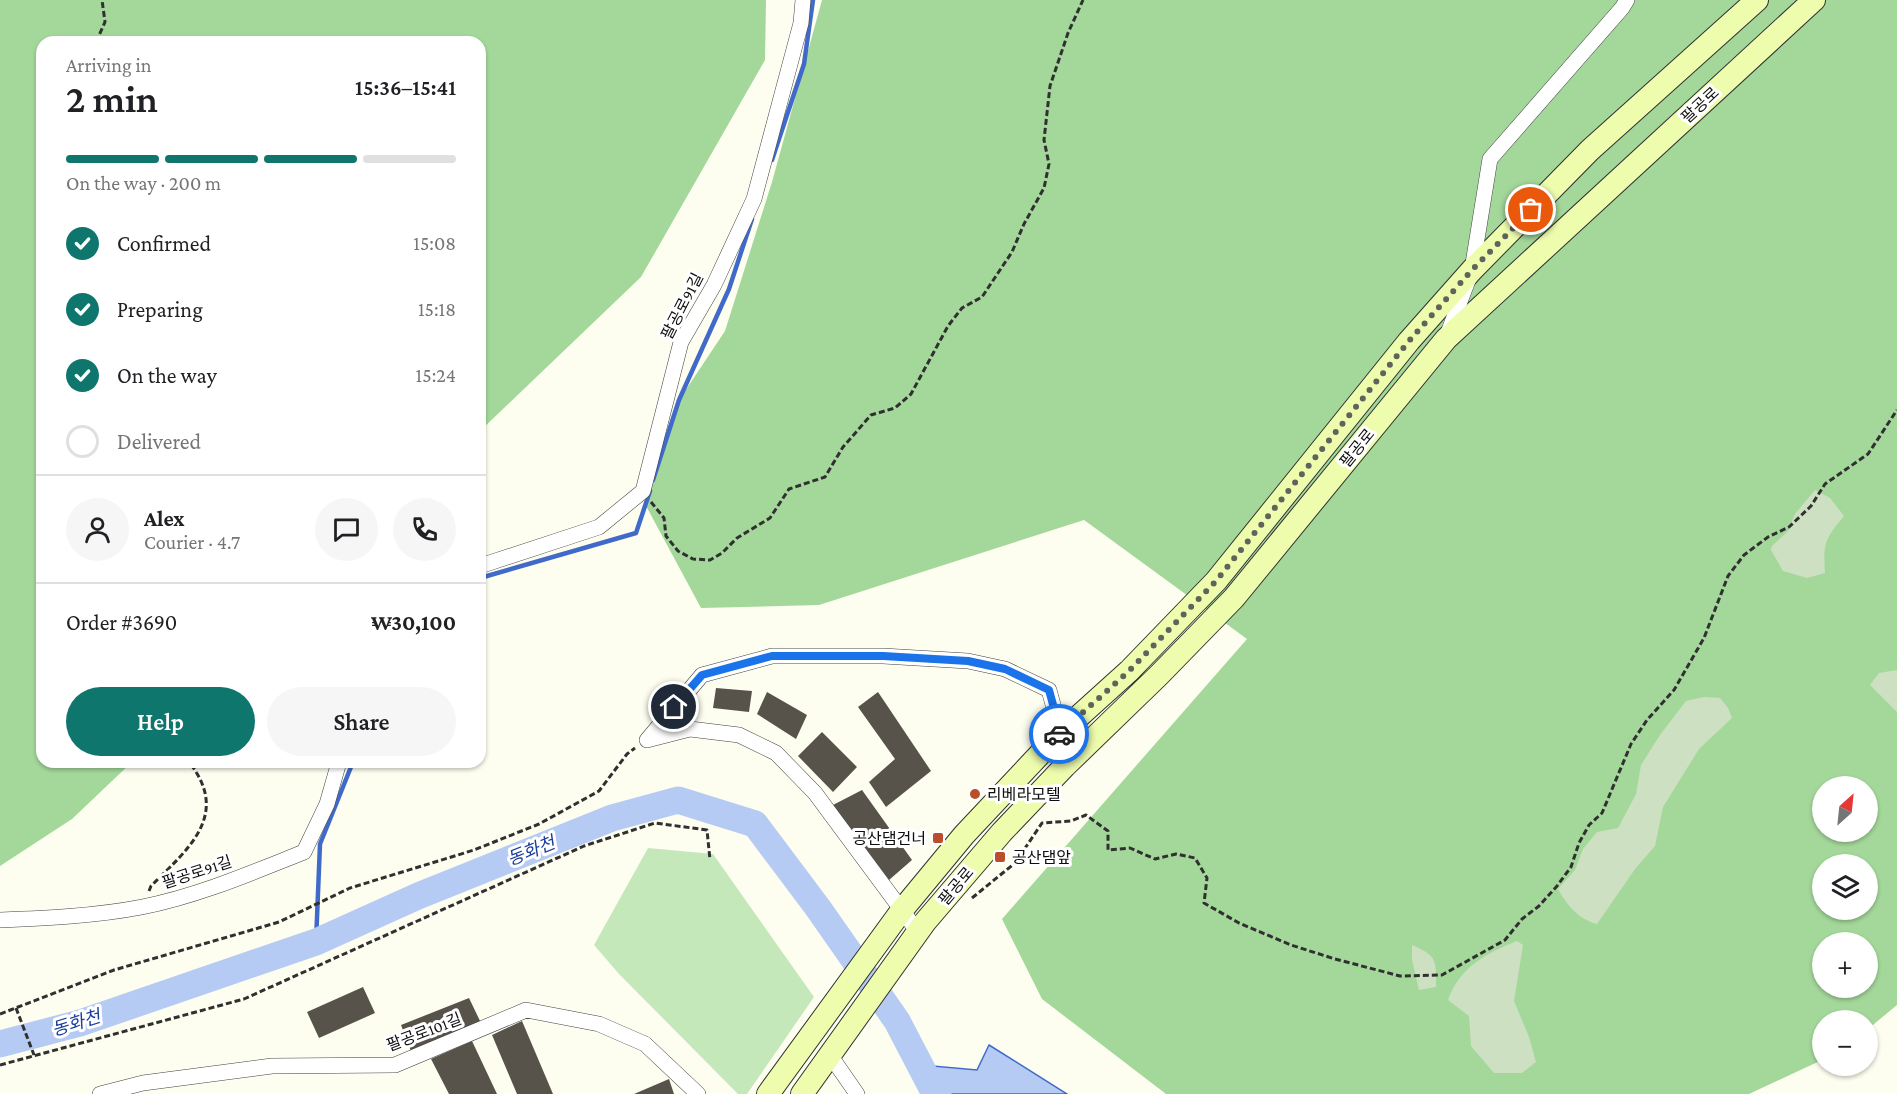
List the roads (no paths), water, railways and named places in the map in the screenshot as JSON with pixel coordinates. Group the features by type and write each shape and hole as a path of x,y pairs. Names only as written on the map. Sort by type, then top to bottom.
{"main road":[{"name":"팔공로","path":"768,1094 902,911 964,835 1057,736 1129,671 1216,581 1409,341 1472,270 1590,150 1757,0"},
{"name":"팔공로","path":"830,1054 918,932 1026,807 1234,598 1446,339 1814,0"},
{"path":"802,1094 830,1054"}],"street":[{"name":"팔공로91길","path":"486,564 599,527 643,491 681,342 714,285 754,199 801,23 803,0"},
{"path":"1446,339 1472,270 1490,159 1627,0"},
{"path":"918,932 815,793 776,753 739,735 690,729 647,740 702,675 772,656 883,656 968,661 1005,669 1049,690 1055,712 1057,736"},
{"name":"팔공로91길","path":"0,921 90,916 144,907 204,891 304,852 327,804 337,768"},
{"name":"팔공로101길","path":"100,1094 143,1083 272,1066 395,1065 526,1010 599,1024 645,1044 698,1094"},
{"path":"830,1054 857,1094"}],"water":[{"path":"989,1045 1067,1094 923,1094 911,1064 977,1070"}],"waterway":[{"path":"772,160 804,64 813,0"},
{"path":"653,480 679,400 729,289 752,219"},
{"path":"486,576 636,533 650,491"},
{"path":"316,942 320,844 351,768"},
{"name":"동화천","path":"0,1044 80,1023 316,942 418,896 612,818 678,800 755,824 818,908 897,1021 934,1092 938,1094"}],"place":[{"name":"리베라모텔","path":"975,794"},
{"name":"공산댐건너","path":"938,838"},
{"name":"공산댐앞","path":"1000,857"}]}
